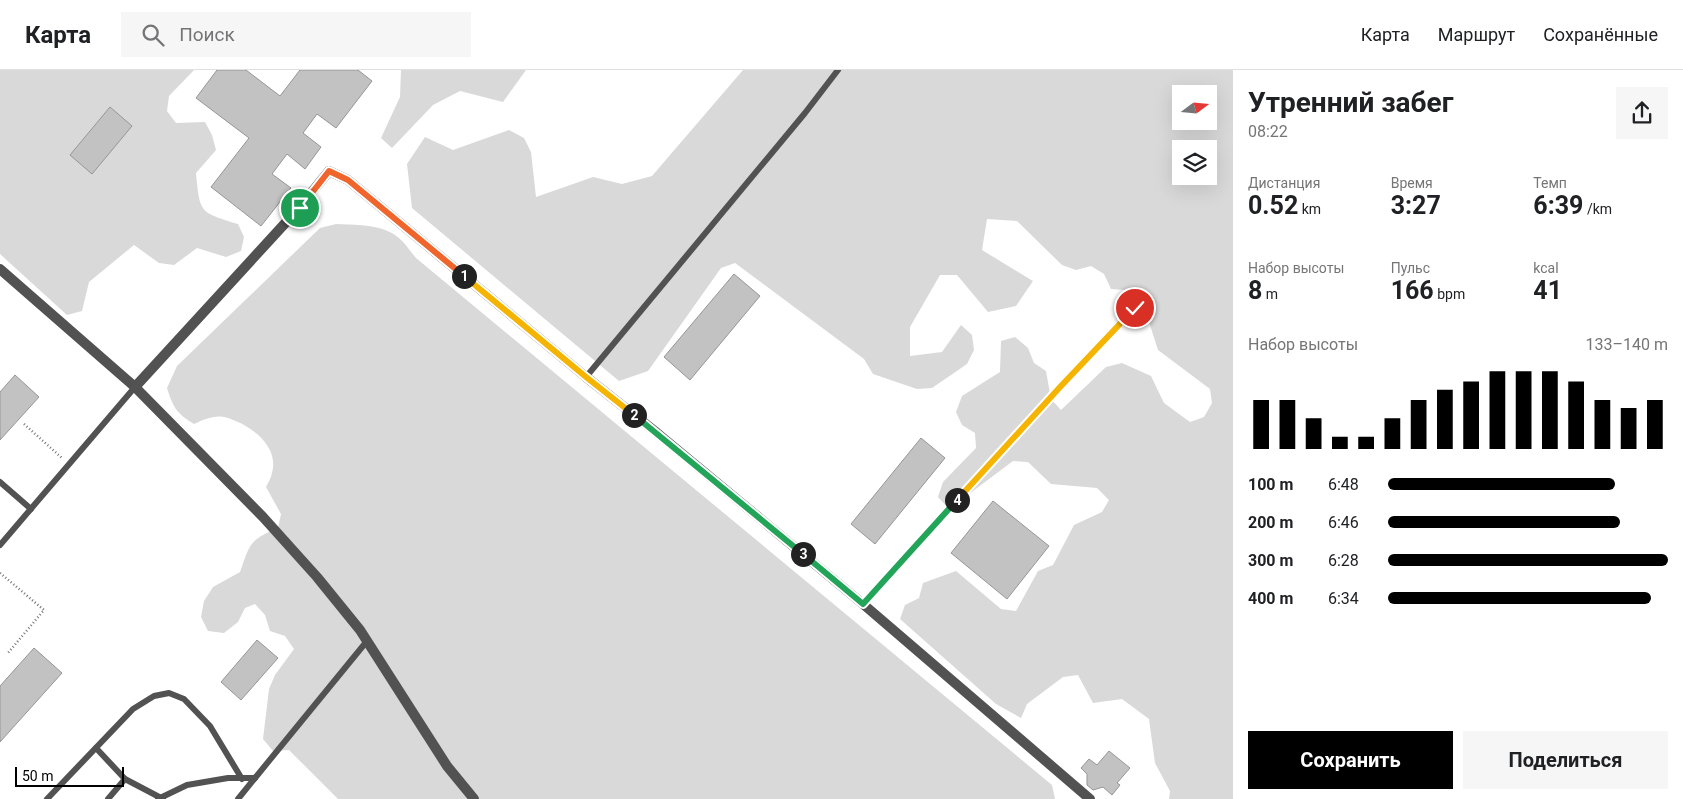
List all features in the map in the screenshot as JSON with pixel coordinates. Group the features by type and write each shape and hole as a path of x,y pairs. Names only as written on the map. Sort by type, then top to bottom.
{"street":[{"path":"135,387 300,208 329,171 348,180 586,377 658,433 863,604 1090,799"},
{"path":"0,269 135,387 275,530 318,577 360,630 447,766 474,799"}],"lane":[{"path":"586,377 806,113 838,70"},
{"path":"863,604 1061,386 1135,308"},
{"path":"0,545 135,387"},
{"path":"0,482 31,509"},
{"path":"238,799 367,641"},
{"path":"47,799 133,709 154,696 169,693 184,699 210,726 242,779"},
{"path":"96,748 125,779 161,798 187,785 228,778 254,778"},
{"path":"108,799 125,779"}],"path":[{"path":"24,424 69,464"},
{"path":"0,573 44,610 8,653"}],"shaded area":[{"path":"0,70 194,70 169,96 167,111 176,123 205,122 212,135 216,150 196,173 201,204 204,209 216,217 238,224 244,237 241,251 226,257 197,248 174,265 159,263 134,245 89,282 82,311 67,315 0,254"},
{"path":"401,70 526,70 503,102 460,91 433,105 392,148 381,138 400,97"},
{"path":"743,70 1233,70 1233,799 1169,799 1170,791 1155,763 1149,719 1122,699 1093,703 1078,675 1063,677 1027,704 1021,718 996,704 900,619 905,605 919,598 923,583 956,571 1001,609 1016,611 1038,571 1053,565 1074,525 1102,512 1109,500 1097,488 1051,484 1028,462 1013,461 949,509 938,497 943,482 976,448 975,433 962,425 956,412 962,396 1000,372 1001,341 1015,337 1028,348 1034,363 1046,371 1051,399 1061,410 1106,367 1122,363 1151,376 1164,403 1190,422 1204,417 1212,403 1210,389 1158,350 1139,291 1111,289 1104,274 1091,266 1076,270 1062,265 1017,221 987,219 982,250 1033,281 1016,306 988,312 957,275 940,275 910,327 910,356 942,352 961,325 972,335 974,350 967,364 932,388 917,389 873,374 864,359 735,263 721,268 648,371 619,381 412,208 407,164 425,137 453,150 509,130 524,138 531,152 536,197 593,177 622,184 652,176"},
{"path":"336,224 374,227 389,231 398,237 416,258 1052,785 1055,799 338,799 289,750 273,751 263,739 269,689 275,675 294,649 285,636 270,631 265,615 255,604 245,608 238,622 224,633 208,631 201,617 204,601 213,587 240,572 252,544 261,536 278,528 281,514 266,487 272,473 271,453 267,445 252,430 233,420 216,417 194,424 176,409 167,388 177,366 320,228"}],"building":[{"path":"217,70 246,70 280,96 300,70 358,70 372,81 336,128 317,114 303,133 321,147 305,169 287,154 272,174 291,188 261,226 211,187 249,138 196,98"},
{"path":"110,107 132,126 92,174 70,155"},
{"path":"734,274 760,296 690,380 664,357"},
{"path":"15,375 39,397 0,440 0,392"},
{"path":"921,438 945,458 875,544 851,524"},
{"path":"993,501 1049,546 1007,599 951,553"},
{"path":"257,640 278,658 241,700 221,682"},
{"path":"34,648 62,673 0,742 0,686"},
{"path":"1109,751 1130,768 1117,783 1120,785 1112,795 1103,787 1093,790 1087,785 1087,774 1081,768 1089,759 1097,765"}],"route":[{"path":"300,208 329,171 348,180 586,377 658,433 863,604 1061,386 1135,308"}]}
